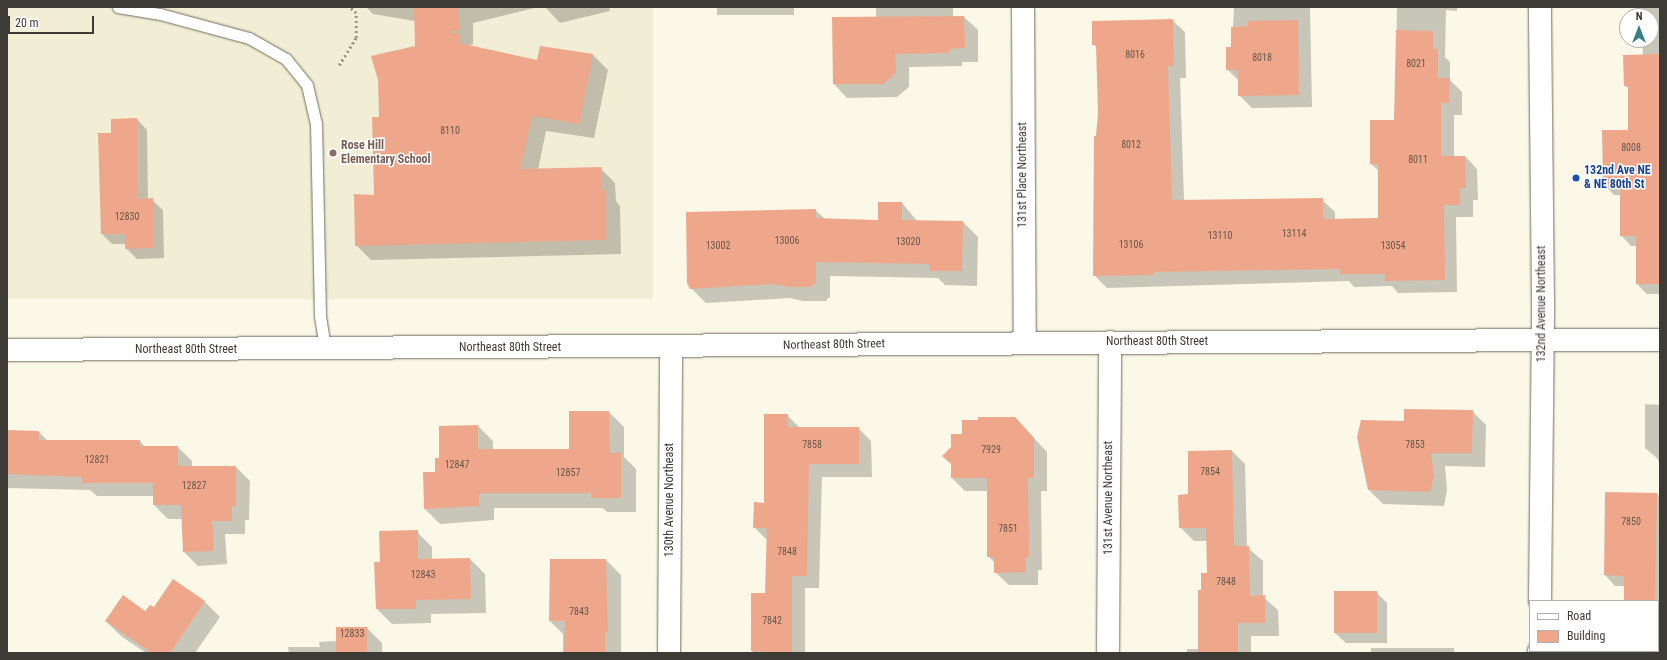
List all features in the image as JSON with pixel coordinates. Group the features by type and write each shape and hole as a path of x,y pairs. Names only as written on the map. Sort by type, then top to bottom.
{"street":[{"name":"131st Place Northeast","path":"1023,7 1025,343"},
{"name":"132nd Avenue Northeast","path":"1540,7 1542,340 1540,600"},
{"name":"Northeast 80th Street","path":"7,350 671,347 1110,342 1660,340"},
{"name":"131st Avenue Northeast","path":"1108,653 1110,342"},
{"name":"130th Avenue Northeast","path":"669,653 671,347"}],"lane":[{"path":"118,7 160,14 249,38 286,60 307,85 316,123 320,316 325,349"}],"path":[{"path":"339,65 356,38 356,13 349,7"}],"shaded area":[{"name":"Rose Hill Elementary School","path":"7,7 653,7 653,299 7,299"}],"building":[{"path":"414,7 458,7 459,30 448,32 459,34 459,43 537,60 540,46 593,54 579,124 532,116 520,169 601,167 601,190 606,190 606,240 355,246 354,194 374,195 372,117 379,117 378,80 371,56 415,46"},
{"path":"964,16 965,48 949,49 949,53 895,54 896,73 883,84 833,84 832,17"},
{"path":"1173,19 1174,66 1168,66 1172,200 1323,198 1323,219 1378,218 1378,164 1370,164 1370,120 1394,120 1396,30 1433,31 1433,49 1438,49 1438,78 1450,78 1449,103 1441,103 1441,156 1465,156 1466,188 1460,188 1460,205 1444,205 1445,280 1385,281 1385,274 1340,274 1340,269 1154,272 1154,275 1093,276 1094,136 1096,136 1098,113 1096,45 1092,45 1092,21"},
{"path":"1298,20 1299,95 1238,96 1238,70 1226,70 1226,47 1231,47 1231,27 1248,26 1248,21"},
{"path":"1660,54 1660,284 1636,284 1636,236 1620,236 1620,184 1603,185 1602,130 1628,130 1628,86 1624,86 1623,55"},
{"path":"137,118 138,199 153,198 153,248 125,249 125,234 101,234 98,133 111,133 111,119"},
{"path":"878,202 902,202 902,220 963,221 962,271 929,271 929,264 816,262 816,284 812,284 812,287 787,287 774,284 690,289 687,283 686,212 816,209 816,218 878,220"},
{"path":"1404,409 1473,410 1472,453 1431,453 1434,476 1430,492 1368,490 1357,437 1361,420 1404,421"},
{"path":"569,411 609,411 610,453 621,453 621,498 591,498 591,493 479,493 479,506 424,509 423,472 435,472 435,458 439,458 439,426 478,425 478,449 569,449"},
{"path":"764,414 788,414 788,427 859,427 859,464 809,464 807,576 792,576 792,653 751,651 751,593 765,593 767,528 753,528 754,502 764,503"},
{"path":"978,417 1015,417 1034,438 1034,478 1028,478 1029,557 1025,557 1026,572 994,573 994,557 987,557 987,478 951,478 951,464 942,456 951,447 951,434 962,434 962,420 978,420"},
{"path":"7,430 39,431 39,440 140,440 140,446 178,446 178,466 236,466 236,506 232,506 232,521 212,521 214,551 183,552 181,505 153,505 153,483 82,483 82,477 7,474"},
{"path":"1232,450 1234,546 1249,546 1250,596 1265,595 1265,623 1238,623 1238,653 1198,653 1198,590 1201,590 1201,573 1207,573 1206,528 1179,528 1178,495 1188,494 1188,451"},
{"path":"1605,492 1657,493 1655,600 1624,600 1624,576 1604,575"},
{"path":"418,530 418,559 470,558 471,599 416,600 416,609 376,609 374,562 380,562 379,531"},
{"path":"550,559 606,559 608,632 605,632 605,653 564,653 565,621 549,621"},
{"path":"173,579 205,601 170,653 152,653 105,621 123,595 145,611 150,605 154,607"},
{"path":"1334,591 1377,591 1377,633 1334,633"},
{"path":"336,627 367,627 367,653 336,653"}],"place":[{"name":"Rose Hill Elementary School","path":"333,153"},
{"name":"132nd Ave NE & NE 80th St","path":"1576,178"}]}
